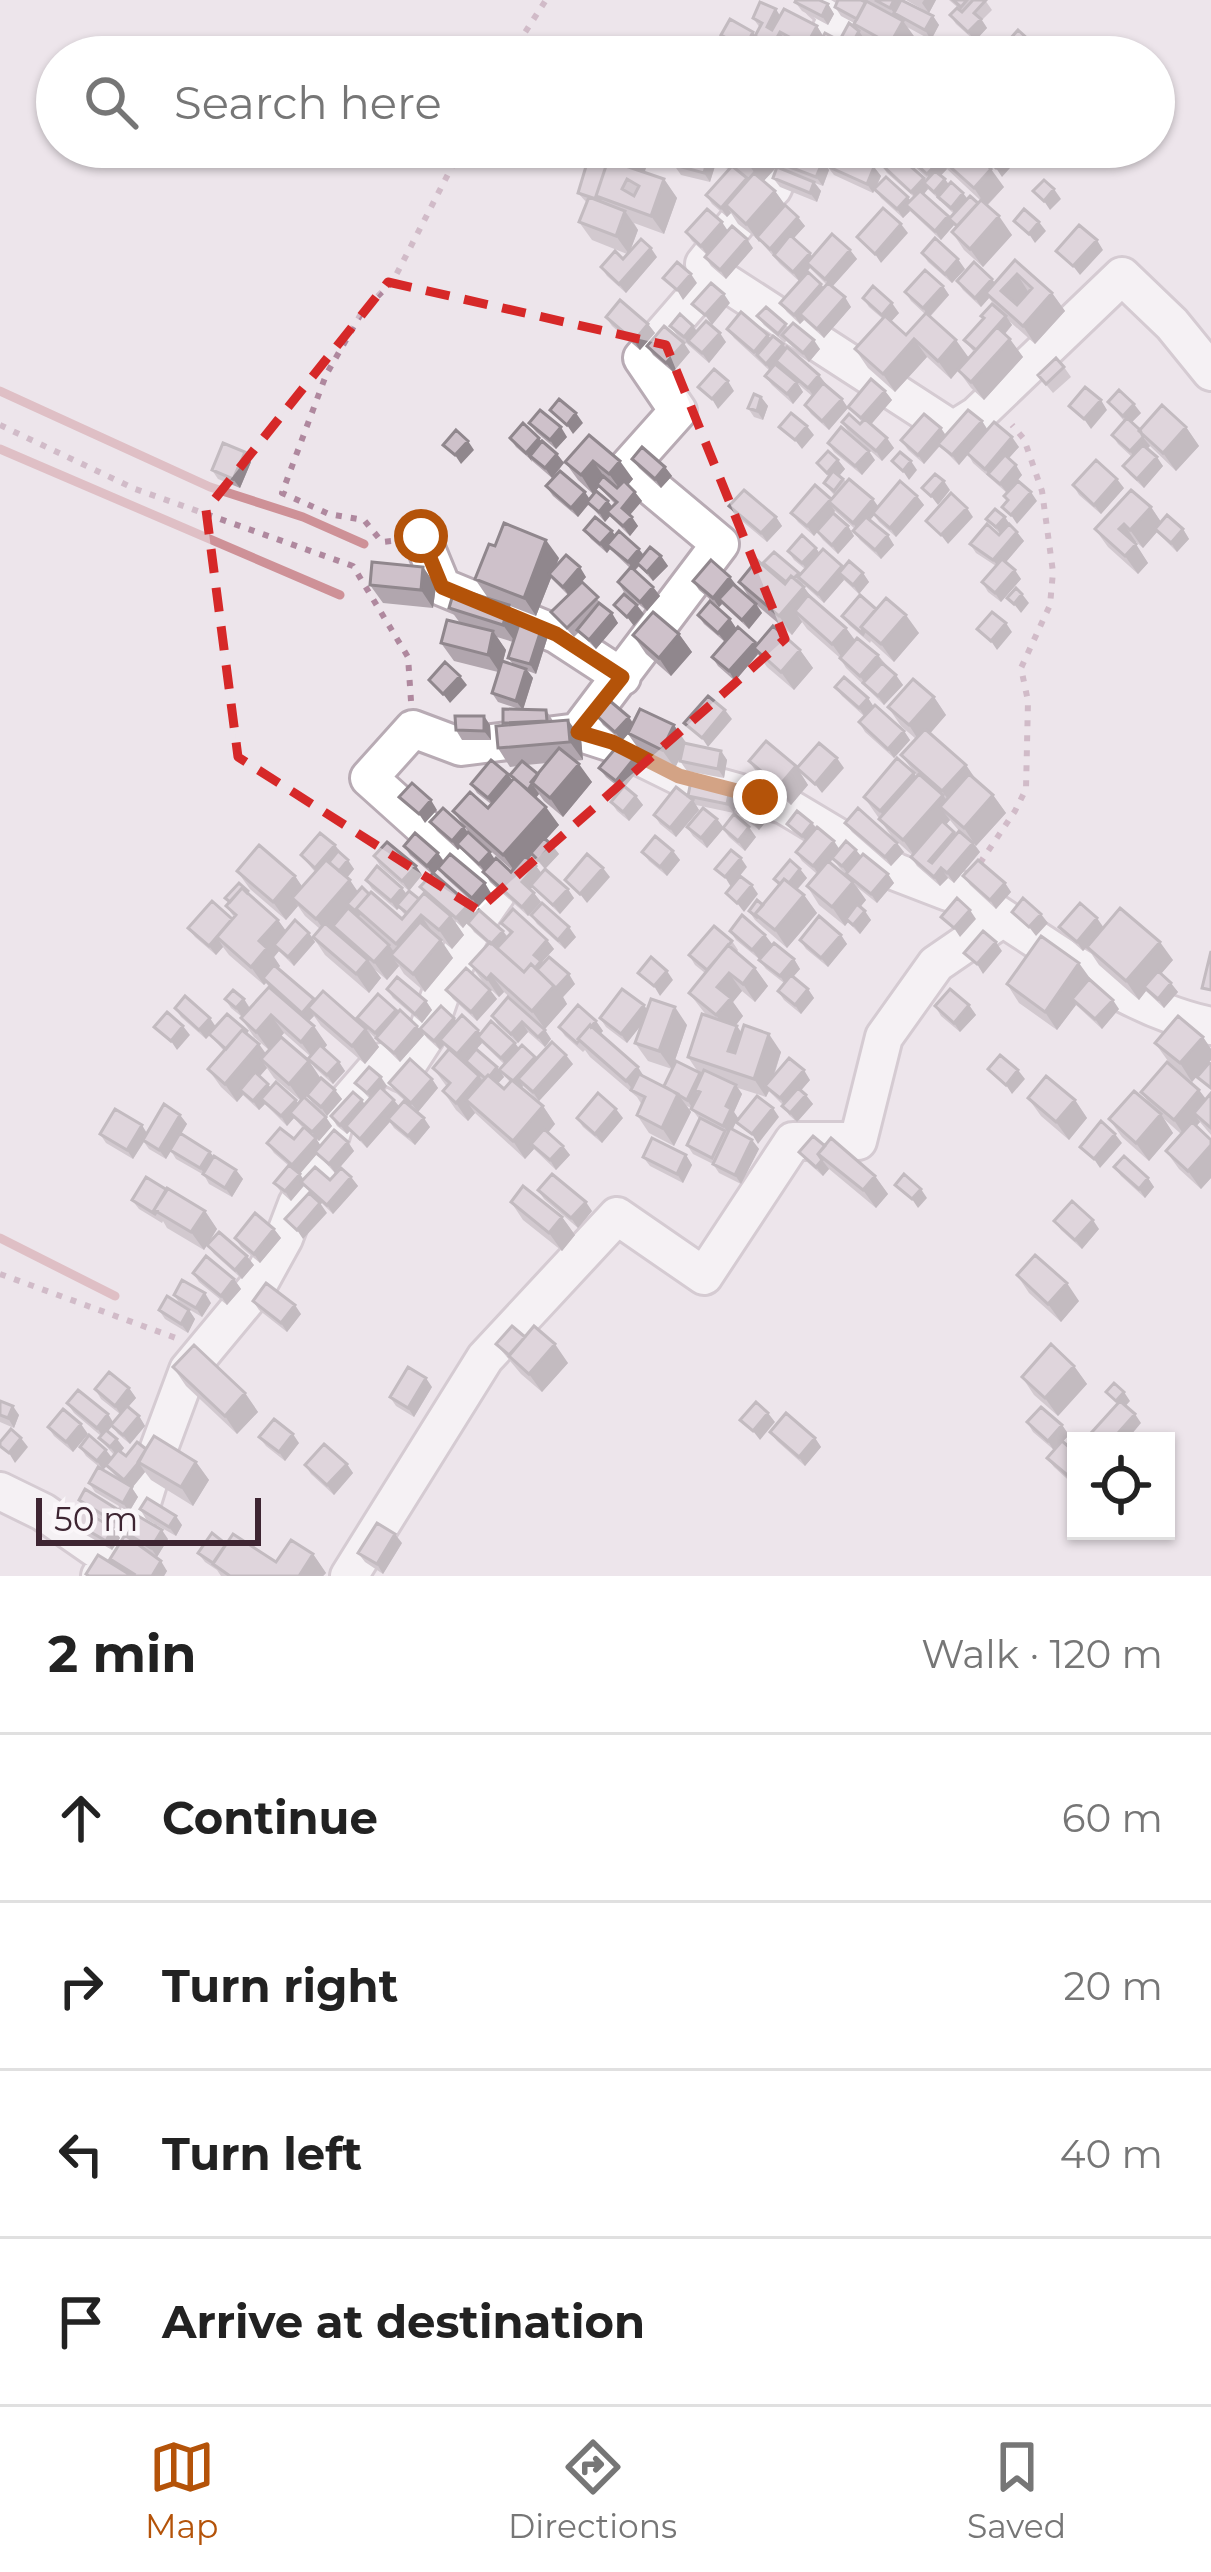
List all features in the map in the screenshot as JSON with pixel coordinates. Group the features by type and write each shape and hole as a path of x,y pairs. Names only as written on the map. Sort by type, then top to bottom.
{"street":[{"path":"822,0 838,15 828,36"},
{"path":"782,168 773,188 754,192 703,265 953,430 976,416 1122,276 1172,324 1211,372"},
{"path":"578,732 720,544 628,467 678,411 642,358 714,275"},
{"path":"421,536 442,587 556,634 622,677"},
{"path":"0,1491 43,1512 106,1568 136,1522 188,1370 257,1287 316,1170 337,1114 382,1062 402,1073 426,1036 442,990 474,926 497,893 370,778 412,728 461,747 578,732 612,742 679,776 784,805 896,872 948,892 961,890 1117,992 1182,1020 1211,1026"},
{"path":"349,1576 485,1358 617,1216 704,1276 793,1142 858,1141 884,1037 936,964 1004,918"}],"path":[{"path":"523,36 546,0"},
{"path":"421,536 382,542 364,520 329,514 282,493 326,375 362,312 394,281 451,168"},
{"path":"961,890 1026,789 1028,701 1021,668 1050,604 1053,572 1042,491 1024,439 992,400"},
{"path":"0,424 135,489 353,566 408,657 412,728"},
{"path":"0,1274 170,1338 216,1337"}],"highlighted area":[{"path":"388,282 666,345 785,639 478,910 238,757 206,510"}],"building":[{"path":"796,0 819,0 828,4 822,16"},
{"path":"838,0 866,2 857,19 835,7"},
{"path":"901,0 933,16 925,30 894,13"},
{"path":"973,0 986,0 974,13 981,19 968,32 950,15 957,8 962,12"},
{"path":"866,1 903,21 895,36 876,36 854,24"},
{"path":"760,2 776,9 767,27 772,30 784,9 817,26 812,36 780,32 778,36 755,36 762,23 753,18"},
{"path":"730,19 753,32 751,36 721,35"},
{"path":"849,23 859,31 856,36 842,36"},
{"path":"586,168 605,168 596,196 599,200 578,193"},
{"path":"605,168 632,168 664,179 651,216 596,196","holes":["627,179 639,186 634,196 622,189"]},
{"path":"730,168 747,178 721,208 706,195"},
{"path":"779,168 814,182 810,193 773,178"},
{"path":"792,168 820,168 816,177"},
{"path":"831,168 874,168 867,184"},
{"path":"885,168 913,168 924,178 911,192"},
{"path":"952,168 990,168 974,188"},
{"path":"935,171 945,179 934,192 924,183"},
{"path":"754,173 775,191 746,224 726,205"},
{"path":"886,177 908,197 897,209 874,189"},
{"path":"1044,180 1054,189 1044,201 1033,191"},
{"path":"951,182 963,193 951,208 938,197"},
{"path":"920,191 948,216 935,231 906,205"},
{"path":"970,196 978,203 957,226 949,219"},
{"path":"589,197 625,211 616,236 579,222"},
{"path":"981,200 999,216 970,249 952,232"},
{"path":"785,205 798,217 770,249 757,237"},
{"path":"883,208 901,224 875,254 857,237"},
{"path":"707,209 722,222 701,246 686,232"},
{"path":"1024,209 1039,222 1029,234 1014,221"},
{"path":"1079,225 1097,240 1073,266 1056,251"},
{"path":"732,226 747,239 720,270 705,257"},
{"path":"832,234 850,250 825,279 807,263"},
{"path":"790,235 810,253 793,272 774,255"},
{"path":"935,238 958,259 945,274 922,253"},
{"path":"641,239 651,248 619,284 601,267 615,251 623,259"},
{"path":"1015,260 1052,293 1023,326 986,293","holes":["1017,274 1032,288 1017,305 1001,291"]},
{"path":"677,262 691,274 677,290 663,278"},
{"path":"974,262 992,279 975,298 957,281"},
{"path":"925,270 943,286 923,308 905,292"},
{"path":"808,272 821,284 794,315 780,303"},
{"path":"711,283 724,294 705,315 692,304"},
{"path":"828,283 845,297 817,329 800,314"},
{"path":"873,286 892,303 882,315 863,298"},
{"path":"620,300 648,324 634,341 606,317"},
{"path":"992,304 1006,316 976,350 964,340"},
{"path":"766,307 786,324 778,334 757,316"},
{"path":"741,312 768,335 754,352 727,329"},
{"path":"926,313 956,340 938,361 914,339 883,374 855,349 885,316 906,335"},
{"path":"680,314 693,326 684,337 670,326"},
{"path":"706,321 720,333 702,353 688,341"},
{"path":"793,323 814,340 803,353 782,335"},
{"path":"664,326 684,343 666,363 647,346"},
{"path":"997,327 1010,339 971,382 958,370"},
{"path":"773,336 783,344 766,364 757,355"},
{"path":"787,347 819,375 808,388 776,361"},
{"path":"1056,358 1064,367 1046,384 1038,375"},
{"path":"775,364 797,382 787,394 765,376"},
{"path":"714,369 728,381 712,399 698,387"},
{"path":"871,379 885,391 861,418 848,407"},
{"path":"823,383 842,399 822,421 805,405"},
{"path":"1085,387 1101,400 1084,419 1069,406"},
{"path":"1119,390 1134,404 1123,416 1108,402"},
{"path":"754,394 761,397 757,411 748,408"},
{"path":"559,399 576,413 567,425 550,410"},
{"path":"1162,405 1186,427 1163,453 1139,431"},
{"path":"540,410 561,427 550,440 529,423"},
{"path":"968,410 982,421 952,455 938,444"},
{"path":"791,413 807,426 795,440 779,427"},
{"path":"849,414 860,424 865,419 887,438 876,451 842,422"},
{"path":"924,414 941,428 918,455 901,440"},
{"path":"1127,418 1143,437 1130,451 1112,435"},
{"path":"994,422 1012,437 985,469 967,453"},
{"path":"523,423 539,438 526,453 510,438"},
{"path":"841,427 869,451 855,466 828,443"},
{"path":"456,430 468,441 455,455 443,445"},
{"path":"589,435 620,461 609,474 593,461 581,475 565,462"},
{"path":"542,441 557,454 545,468 530,456"},
{"path":"223,443 245,452 233,479 212,470"},
{"path":"1143,445 1157,457 1137,479 1123,466"},
{"path":"642,447 665,467 655,479 632,459"},
{"path":"828,451 838,460 827,473 817,463"},
{"path":"900,452 911,461 903,471 892,461"},
{"path":"1005,455 1016,465 1000,484 988,474"},
{"path":"1096,460 1117,479 1094,505 1073,485"},
{"path":"560,471 585,492 571,508 546,486"},
{"path":"833,471 843,479 834,491 824,483"},
{"path":"935,474 944,481 931,496 922,488"},
{"path":"603,476 617,488 624,481 635,492 622,508 632,517 623,526 607,512 617,502 597,484"},
{"path":"849,479 873,499 853,523 829,502"},
{"path":"900,481 917,496 890,528 873,513"},
{"path":"1018,481 1031,492 1011,515 1002,507 1008,500 1004,496"},
{"path":"815,485 831,499 807,526 791,513"},
{"path":"744,490 776,517 761,533 729,506"},
{"path":"1131,490 1151,507 1130,530 1124,524 1119,529 1136,544 1125,556 1095,529"},
{"path":"596,491 608,501 599,512 587,502"},
{"path":"951,493 967,508 941,535 926,521"},
{"path":"995,509 1005,517 996,527 986,519"},
{"path":"833,513 848,526 832,545 817,531"},
{"path":"1167,515 1183,529 1171,543 1155,529"},
{"path":"595,517 612,531 600,544 584,530"},
{"path":"866,517 888,535 875,550 853,531"},
{"path":"504,523 546,540 524,598 475,579 489,544 495,546"},
{"path":"987,524 999,535 1009,524 1017,532 993,560 970,544"},
{"path":"619,531 639,549 628,562 607,545"},
{"path":"802,535 816,548 802,563 788,551"},
{"path":"650,547 661,556 647,572 637,563"},
{"path":"823,549 842,566 818,594 798,577"},
{"path":"774,552 799,573 794,578 786,582 763,563"},
{"path":"566,555 580,567 563,587 549,574"},
{"path":"1002,559 1015,570 995,593 982,582"},
{"path":"711,560 730,577 713,598 693,581"},
{"path":"757,560 785,584 791,576 804,587 779,616 739,582"},
{"path":"849,561 863,573 853,585 839,573"},
{"path":"372,562 423,567 421,590 370,585"},
{"path":"631,567 653,587 640,602 618,582"},
{"path":"582,582 598,597 567,628 551,612"},
{"path":"733,584 756,604 742,620 719,599"},
{"path":"455,588 509,605 503,625 449,608"},
{"path":"1016,588 1022,594 1014,604 1007,598"},
{"path":"624,594 637,605 627,617 614,605"},
{"path":"808,595 846,628 832,644 795,611"},
{"path":"860,595 876,609 861,627 863,634 842,616"},
{"path":"886,598 906,615 881,644 861,627"},
{"path":"710,601 730,619 718,633 698,615"},
{"path":"599,603 612,613 589,640 577,630"},
{"path":"653,612 679,634 659,658 633,635"},
{"path":"992,612 1006,623 991,641 977,629"},
{"path":"447,620 493,631 488,655 441,643"},
{"path":"520,621 542,627 530,664 508,658"},
{"path":"773,626 800,650 781,672 754,648"},
{"path":"738,627 755,642 729,671 712,657"},
{"path":"857,638 878,655 860,676 840,658"},
{"path":"502,661 526,669 516,701 492,693"},
{"path":"445,662 460,676 443,694 429,680"},
{"path":"882,663 896,675 878,696 863,683"},
{"path":"844,677 868,698 859,708 835,687"},
{"path":"913,679 934,697 909,725 888,707"},
{"path":"708,696 725,710 702,738 684,723"},
{"path":"610,701 629,717 615,732 597,716"},
{"path":"875,705 904,731 888,749 859,722"},
{"path":"503,709 546,710 547,721 503,723"},
{"path":"640,709 674,725 662,750 628,733"},
{"path":"455,716 484,716 484,731 456,730"},
{"path":"568,720 570,742 498,748 496,726"},
{"path":"925,729 966,765 942,791 901,755"},
{"path":"766,741 796,766 779,786 749,761"},
{"path":"620,743 636,756 616,781 599,768"},
{"path":"684,743 721,751 718,769 680,761"},
{"path":"819,743 837,758 815,784 797,768"},
{"path":"559,748 579,764 550,798 531,782"},
{"path":"897,758 914,773 880,811 864,797"},
{"path":"491,760 508,774 488,798 471,784"},
{"path":"522,761 538,774 528,790 510,775"},
{"path":"919,774 943,795 903,840 879,819"},
{"path":"969,774 993,795 964,828 940,807"},
{"path":"692,776 731,784 727,804 688,796"},
{"path":"514,778 546,807 503,855 453,811 470,792 488,808"},
{"path":"412,783 431,800 419,814 399,797"},
{"path":"624,786 636,796 623,812 611,802"},
{"path":"676,787 693,800 670,828 654,815"},
{"path":"749,789 767,804 752,821 735,807"},
{"path":"443,808 464,827 452,841 430,822"},
{"path":"703,808 717,819 701,838 687,827"},
{"path":"858,808 897,843 885,857 845,823"},
{"path":"797,811 812,823 802,836 787,824"},
{"path":"734,814 749,827 738,841 723,828"},
{"path":"942,821 954,832 929,861 959,831 973,843 947,873 941,868 934,877 911,857"},
{"path":"817,827 834,841 813,866 796,852"},
{"path":"468,832 490,852 479,864 457,844"},
{"path":"320,833 335,845 315,868 301,855"},
{"path":"415,833 438,853 427,866 404,846"},
{"path":"655,836 673,851 660,867 642,852"},
{"path":"544,838 552,845 538,860 531,853"},
{"path":"846,841 856,850 842,866 832,858"},
{"path":"387,842 416,866 402,881 374,856"},
{"path":"259,845 295,876 273,902 237,871"},
{"path":"731,850 741,858 725,877 715,869"},
{"path":"338,851 348,860 339,871 329,862"},
{"path":"450,854 485,883 472,898 438,868"},
{"path":"587,854 603,868 580,894 565,880"},
{"path":"863,854 888,874 871,894 846,874"},
{"path":"525,856 536,866 522,882 534,893 522,907 483,872 496,858 511,872"},
{"path":"326,860 350,880 316,919 292,898"},
{"path":"790,860 800,869 789,883 784,879 780,884 774,879"},
{"path":"978,860 1005,883 990,900 963,876"},
{"path":"828,861 853,882 832,907 807,886"},
{"path":"377,866 402,888 391,901 366,880"},
{"path":"545,869 568,889 553,905 531,885"},
{"path":"433,873 469,904 456,918 420,887"},
{"path":"740,876 752,885 737,903 726,893"},
{"path":"784,879 804,895 775,930 755,914"},
{"path":"239,883 248,891 242,888 230,902 225,898"},
{"path":"362,887 369,894 356,909 360,915 347,904"},
{"path":"242,888 278,920 259,941 267,948 251,967 217,937 236,915 226,906"},
{"path":"409,891 419,899 407,913 397,905"},
{"path":"371,892 402,919 424,893 451,916 439,930 421,915 396,944 356,909"},
{"path":"957,898 970,910 954,928 941,917"},
{"path":"1023,898 1041,914 1029,927 1012,912"},
{"path":"757,900 763,905 755,914 758,918 749,911"},
{"path":"212,901 232,919 209,946 188,928"},
{"path":"542,903 569,927 558,940 531,915"},
{"path":"1080,903 1097,918 1077,942 1059,927"},
{"path":"857,904 865,911 853,925 846,919"},
{"path":"348,908 389,945 374,962 333,926"},
{"path":"1120,908 1160,942 1126,981 1087,947"},
{"path":"513,909 547,940 534,955 541,961 524,972 497,948 512,932 501,923"},
{"path":"479,910 503,931 491,944 468,923"},
{"path":"742,915 765,935 752,950 730,931"},
{"path":"819,916 841,935 821,958 800,940"},
{"path":"295,920 309,933 288,957 274,945"},
{"path":"420,922 441,940 413,974 391,955"},
{"path":"325,923 368,960 356,974 313,937"},
{"path":"714,926 732,941 707,970 689,955"},
{"path":"983,931 996,942 977,964 964,953"},
{"path":"1041,936 1079,963 1045,1012 1007,984"},
{"path":"490,942 524,972 531,964 554,986 532,1011 491,974 487,979 470,964"},
{"path":"774,943 794,959 780,976 759,960"},
{"path":"728,945 755,968 743,984 729,973 717,987 731,998 716,1015 689,993"},
{"path":"1211,951 1211,990 1202,988"},
{"path":"549,957 569,974 556,988 537,970"},
{"path":"651,957 667,971 654,986 638,973"},
{"path":"274,965 314,999 302,1013 263,978"},
{"path":"466,968 490,990 471,1012 446,990"},
{"path":"1158,971 1171,983 1158,999 1144,987"},
{"path":"791,975 808,989 795,1005 778,991"},
{"path":"397,977 426,1001 415,1014 387,989"},
{"path":"1089,979 1113,1000 1095,1019 1072,999"},
{"path":"269,987 314,1026 301,1042 271,1015 256,1032 241,1018"},
{"path":"622,989 644,1005 621,1034 600,1018"},
{"path":"950,989 969,1005 954,1023 935,1006"},
{"path":"233,990 244,999 236,1008 225,999"},
{"path":"323,991 366,1029 352,1046 308,1008"},
{"path":"378,994 396,1010 375,1033 357,1018"},
{"path":"185,996 210,1018 199,1030 175,1008"},
{"path":"508,997 545,1030 538,1037 522,1022 511,1034 492,1016"},
{"path":"651,999 675,1007 659,1051 635,1043"},
{"path":"578,1005 596,1021 577,1043 559,1027"},
{"path":"441,1006 454,1018 434,1041 420,1029"},
{"path":"400,1010 417,1026 394,1053 376,1038"},
{"path":"167,1012 183,1026 171,1041 154,1027"},
{"path":"227,1014 247,1031 242,1030 226,1049 209,1034"},
{"path":"702,1014 737,1026 728,1051 735,1053 744,1025 769,1034 754,1079 688,1057"},
{"path":"462,1015 478,1030 457,1054 440,1040"},
{"path":"1178,1016 1203,1037 1180,1063 1155,1043"},
{"path":"491,1021 515,1043 501,1058 478,1037"},
{"path":"590,1025 638,1067 626,1081 578,1039"},
{"path":"242,1030 259,1044 225,1084 208,1069"},
{"path":"281,1037 309,1061 289,1084 261,1059"},
{"path":"552,1042 566,1055 533,1092 518,1079"},
{"path":"320,1045 339,1062 327,1075 308,1059"},
{"path":"522,1045 535,1057 513,1081 499,1070"},
{"path":"449,1049 479,1076 456,1103 443,1091 450,1083 433,1068"},
{"path":"476,1049 497,1067 490,1076 485,1078 466,1061"},
{"path":"1000,1055 1018,1070 1006,1085 988,1069"},
{"path":"789,1058 804,1070 780,1098 765,1086"},
{"path":"410,1059 432,1079 411,1103 389,1083"},
{"path":"676,1061 700,1073 687,1100 664,1086"},
{"path":"1167,1062 1199,1090 1174,1120 1141,1092"},
{"path":"1211,1064 1211,1088 1197,1077"},
{"path":"369,1067 381,1077 367,1093 355,1083"},
{"path":"704,1070 736,1085 723,1126 691,1109"},
{"path":"255,1072 268,1084 253,1101 240,1090"},
{"path":"639,1074 678,1094 662,1128 637,1115 645,1097 631,1090"},
{"path":"488,1075 504,1089 512,1080 543,1106 513,1141 466,1100"},
{"path":"1046,1076 1075,1100 1056,1122 1028,1098"},
{"path":"321,1078 335,1090 321,1107 307,1095"},
{"path":"276,1082 296,1100 281,1116 261,1099"},
{"path":"380,1087 394,1100 360,1139 346,1126"},
{"path":"798,1088 806,1095 790,1113 782,1106"},
{"path":"1134,1091 1161,1114 1136,1143 1109,1119"},
{"path":"353,1092 362,1100 340,1125 331,1116"},
{"path":"598,1093 616,1109 595,1134 577,1118"},
{"path":"1211,1093 1211,1128 1194,1113"},
{"path":"757,1096 773,1108 752,1134 736,1122"},
{"path":"304,1097 326,1117 312,1132 290,1113"},
{"path":"404,1101 424,1118 408,1136 388,1119"},
{"path":"164,1104 180,1115 159,1150 143,1140"},
{"path":"115,1109 142,1125 127,1150 100,1134"},
{"path":"700,1118 725,1131 712,1158 687,1145"},
{"path":"1101,1121 1115,1134 1094,1159 1080,1147"},
{"path":"1192,1122 1211,1145 1188,1171 1166,1151"},
{"path":"304,1127 316,1138 292,1165 267,1143 280,1128 294,1139"},
{"path":"730,1128 752,1140 735,1175 713,1164"},
{"path":"544,1129 563,1146 550,1160 531,1144"},
{"path":"334,1130 348,1142 329,1164 315,1152"},
{"path":"180,1133 210,1152 200,1168 170,1150"},
{"path":"813,1136 825,1146 816,1167 799,1152"},
{"path":"652,1138 686,1155 677,1174 643,1157"},
{"path":"831,1138 875,1176 863,1190 818,1154"},
{"path":"214,1156 236,1170 225,1188 203,1174"},
{"path":"1124,1156 1148,1178 1139,1189 1114,1167"},
{"path":"289,1165 300,1174 285,1191 274,1183"},
{"path":"315,1167 330,1180 341,1168 351,1177 327,1205 301,1182"},
{"path":"552,1174 586,1202 571,1218 538,1190"},
{"path":"904,1174 921,1189 912,1199 895,1185"},
{"path":"146,1177 167,1190 155,1214 132,1200"},
{"path":"523,1186 562,1217 549,1233 511,1202"},
{"path":"167,1188 205,1211 191,1232 154,1210"},
{"path":"309,1193 320,1203 297,1230 285,1219"},
{"path":"1072,1201 1093,1220 1075,1240 1054,1221"},
{"path":"255,1213 274,1229 254,1254 235,1238"},
{"path":"219,1232 247,1256 235,1270 207,1245"},
{"path":"1035,1255 1067,1283 1048,1304 1017,1275"},
{"path":"206,1256 234,1279 221,1296 193,1273"},
{"path":"182,1280 205,1293 196,1308 174,1295"},
{"path":"266,1283 295,1305 281,1323 253,1301"},
{"path":"167,1296 189,1310 181,1324 159,1310"},
{"path":"512,1326 525,1337 509,1355 496,1344"},
{"path":"534,1326 555,1344 529,1374 509,1356"},
{"path":"1051,1344 1074,1366 1045,1398 1022,1377"},
{"path":"194,1345 245,1393 225,1416 173,1367"},
{"path":"408,1367 426,1378 408,1408 390,1397"},
{"path":"109,1372 129,1388 115,1406 95,1389"},
{"path":"1114,1383 1124,1392 1116,1401 1106,1392"},
{"path":"78,1390 108,1414 97,1428 67,1403"},
{"path":"0,1401 13,1406 8,1418 0,1415"},
{"path":"1120,1401 1135,1414 1119,1432 1092,1432"},
{"path":"756,1402 768,1413 753,1431 740,1420"},
{"path":"127,1406 139,1416 123,1435 111,1425"},
{"path":"1041,1407 1062,1425 1048,1441 1027,1422"},
{"path":"63,1409 81,1424 66,1442 48,1427"},
{"path":"786,1413 815,1438 799,1457 770,1432"},
{"path":"274,1419 293,1434 279,1452 259,1437"},
{"path":"11,1429 21,1438 9,1453 0,1442"},
{"path":"106,1430 117,1439 110,1447 99,1438"},
{"path":"89,1435 106,1450 97,1461 80,1447"},
{"path":"154,1436 196,1462 181,1487 138,1462"},
{"path":"1062,1441 1067,1445 1067,1475 1047,1458"},
{"path":"137,1442 146,1449 124,1480 106,1465 118,1450 126,1456"},
{"path":"324,1444 347,1464 327,1485 305,1465"},
{"path":"98,1467 132,1487 123,1503 89,1483"},
{"path":"85,1489 120,1511 113,1521 79,1500"},
{"path":"147,1498 176,1516 169,1527 140,1509"},
{"path":"78,1507 113,1528 106,1541 70,1520"},
{"path":"138,1516 162,1530 151,1548 128,1534"},
{"path":"377,1523 395,1534 377,1564 358,1553"},
{"path":"212,1533 226,1544 213,1563 198,1553"},
{"path":"233,1534 276,1562 291,1540 313,1554 299,1576 230,1576 213,1564"},
{"path":"125,1535 161,1561 152,1576 132,1576 110,1559"},
{"path":"98,1555 132,1576 89,1576"}],"waterway":[{"path":"0,391 210,487 303,517 364,544"},
{"path":"0,449 340,595"},
{"path":"0,1238 115,1296"}],"route":[{"path":"421,536 442,587 556,634 622,677 578,732 612,742 679,776 760,797"}]}
